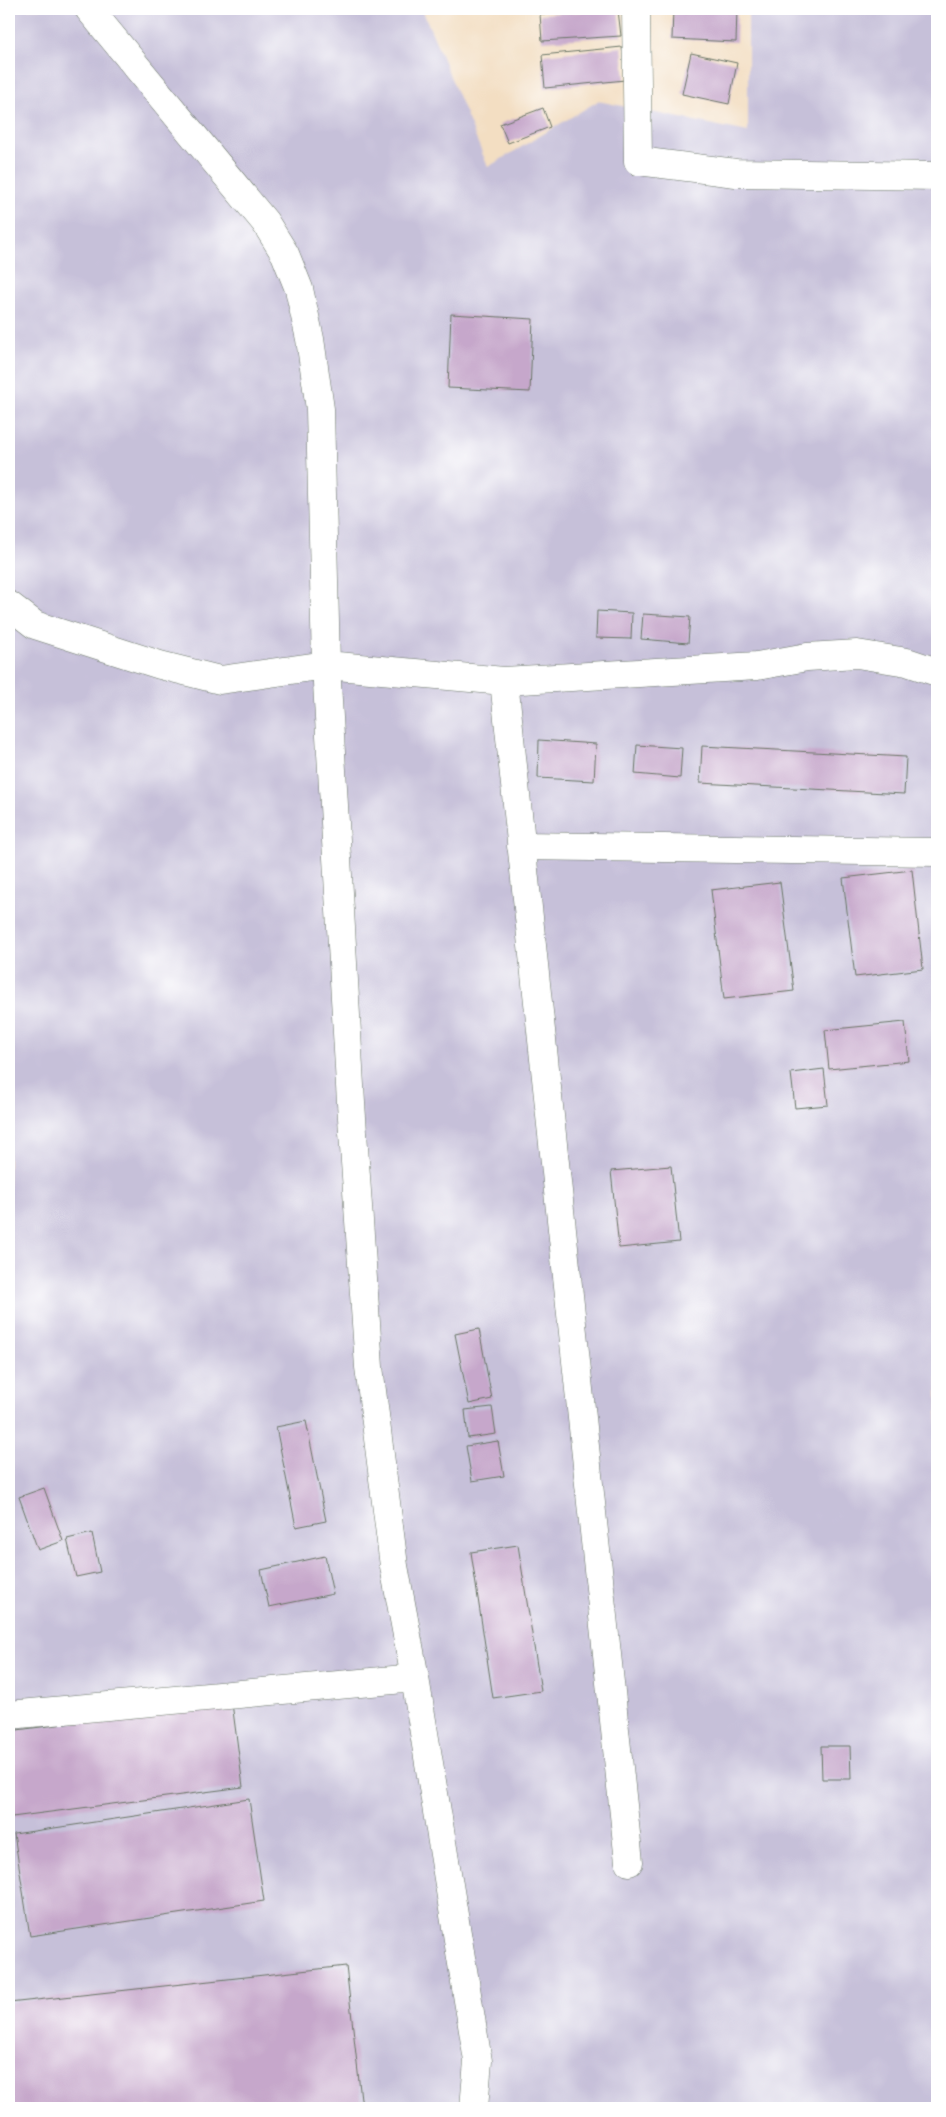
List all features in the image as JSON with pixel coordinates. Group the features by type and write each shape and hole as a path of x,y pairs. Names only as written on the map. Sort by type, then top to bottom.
{"street":[{"path":"89,9 265,222 285,254 299,289 310,340 320,409 326,665 351,1103 369,1367 394,1566 415,1678 478,2060 474,2108"},
{"path":"636,9 638,161 736,173 937,176"},
{"path":"9,605 35,625 160,665 220,680 326,665 504,681 757,666 807,658 857,654 907,662 937,672"},
{"path":"504,681 629,1862"},
{"path":"521,846 937,852"},
{"path":"9,1715 415,1678"}],"shaded area":[{"path":"9,9 422,9 488,167 598,101 748,132 748,9 937,9 937,2108 9,2108"}],"building":[{"path":"673,9 737,9 736,42 672,39"},
{"path":"618,10 621,36 542,41 540,14"},
{"path":"622,47 625,80 545,88 542,55"},
{"path":"691,53 737,63 729,104 682,94"},
{"path":"543,108 550,127 508,143 500,124"},
{"path":"451,314 533,319 530,392 448,388"},
{"path":"597,611 632,613 631,639 596,638"},
{"path":"643,614 690,617 688,643 641,639"},
{"path":"539,740 596,744 594,781 538,778"},
{"path":"637,745 682,748 680,778 635,774"},
{"path":"702,746 906,757 904,794 700,783"},
{"path":"912,870 923,969 855,977 843,878"},
{"path":"780,882 794,991 724,999 711,890"},
{"path":"905,1022 909,1061 829,1069 825,1030"},
{"path":"824,1069 828,1105 795,1108 791,1073"},
{"path":"671,1166 679,1242 619,1248 611,1171"},
{"path":"479,1329 492,1399 469,1404 455,1334"},
{"path":"492,1407 496,1434 468,1438 465,1410"},
{"path":"306,1421 326,1521 296,1527 276,1427"},
{"path":"498,1441 504,1476 472,1481 466,1446"},
{"path":"44,1488 63,1541 38,1550 19,1497"},
{"path":"92,1533 100,1572 76,1577 67,1539"},
{"path":"518,1545 541,1691 493,1698 471,1552"},
{"path":"325,1556 333,1594 269,1607 261,1570"},
{"path":"232,1703 243,1787 12,1817 9,1793 9,1731"},
{"path":"821,1746 850,1746 851,1779 822,1779"},
{"path":"249,1799 264,1901 30,1936 14,1834"},
{"path":"346,1966 362,2108 9,2108 9,2003"}]}
